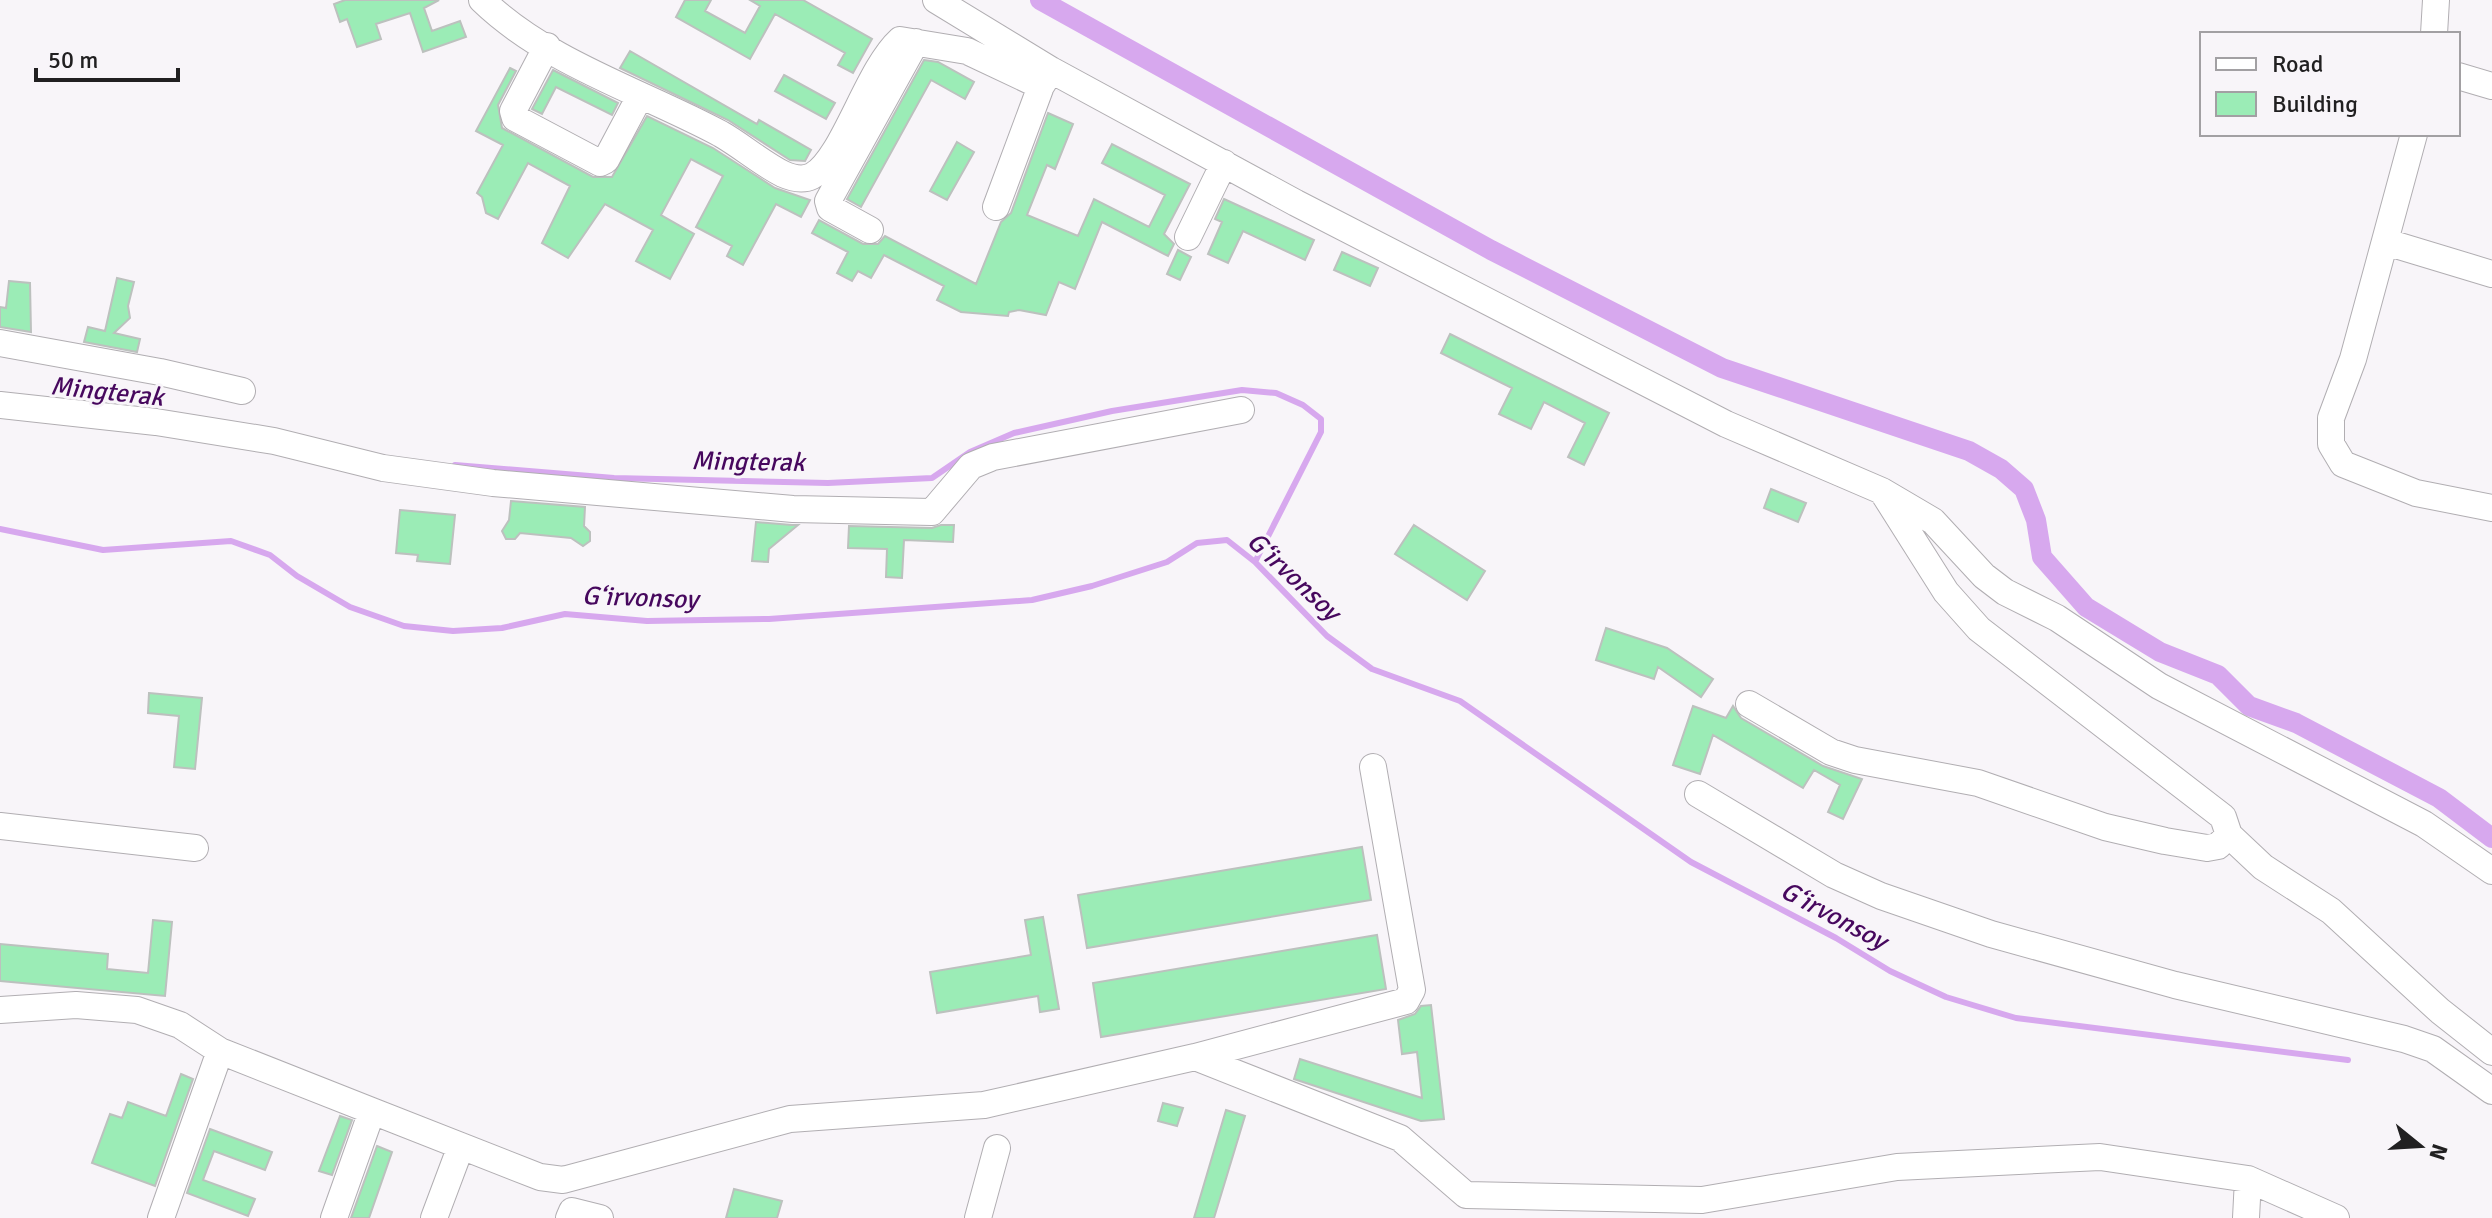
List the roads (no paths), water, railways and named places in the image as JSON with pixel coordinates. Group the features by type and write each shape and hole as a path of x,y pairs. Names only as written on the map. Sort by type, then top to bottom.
{"street":[{"path":"482,0 547,46 640,96 722,135 784,174 800,179 812,176 828,162 883,55 900,40 967,51 1046,78 1224,163 1726,424 1882,491 1933,521 1984,576 2005,592 2057,618 2159,686 2424,824 2492,871"},
{"path":"936,0 1046,78"},
{"path":"2434,32 2436,0"},
{"path":"870,230 830,208 828,201 916,42"},
{"path":"547,46 513,111 515,118 600,163 606,160 640,96"},
{"path":"2460,77 2492,86"},
{"path":"996,207 1046,78"},
{"path":"2413,136 2353,359 2331,418 2331,444 2343,464 2358,470 2416,493 2492,508"},
{"path":"1188,237 1224,163"},
{"path":"2386,242 2492,274"},
{"path":"0,343 160,372 242,391"},
{"path":"0,405 156,422 274,441 383,468 493,483 793,509 932,512 971,466 993,457 1241,410"},
{"path":"1882,491 1946,592 1979,629 2223,817 2229,835 2263,867 2341,919 2440,1011 2492,1052"},
{"path":"1749,704 1820,747 1855,760 1978,783 2105,827 2165,841 2207,848 2218,846 2229,835"},
{"path":"0,1010 76,1005 137,1010 180,1025 220,1051 540,1177 563,1180 790,1119 984,1105 1195,1057 1406,1001 1412,990 1373,767"},
{"path":"1698,794 1834,875 1881,896 1991,934 2175,985 2404,1039 2433,1049 2492,1091"},
{"path":"0,826 195,848"},
{"path":"161,1218 220,1051"},
{"path":"1195,1057 1400,1138 1467,1206 1702,1200 1897,1167 2100,1157 2248,1179 2336,1218"},
{"path":"334,1218 372,1111"},
{"path":"434,1218 461,1146"},
{"path":"978,1218 997,1148"},
{"path":"2246,1218 2248,1179"},
{"path":"569,1218 572,1211 600,1218"}],"waterway":[{"path":"1040,0 1491,250 1722,368 1969,451 2001,469 2024,489 2036,520 2042,557 2086,607 2160,652 2218,675 2249,706 2296,723 2439,798 2492,838"},
{"name":"Mingterak","path":"455,465 614,478 828,483 932,478 970,452 1014,433 1112,411 1242,390 1276,393 1303,405 1321,419 1321,432 1255,562"},
{"name":"G‘irvonsoy","path":"0,529 103,550 231,541 270,555 297,576 350,607 404,626 453,631 502,628 565,614 647,621 769,619 1032,600 1092,586 1167,562 1197,543 1227,540 1255,562 1327,636 1372,669 1460,701 1691,862 1836,938 1890,971 1946,997 2016,1018 2348,1060"}]}
